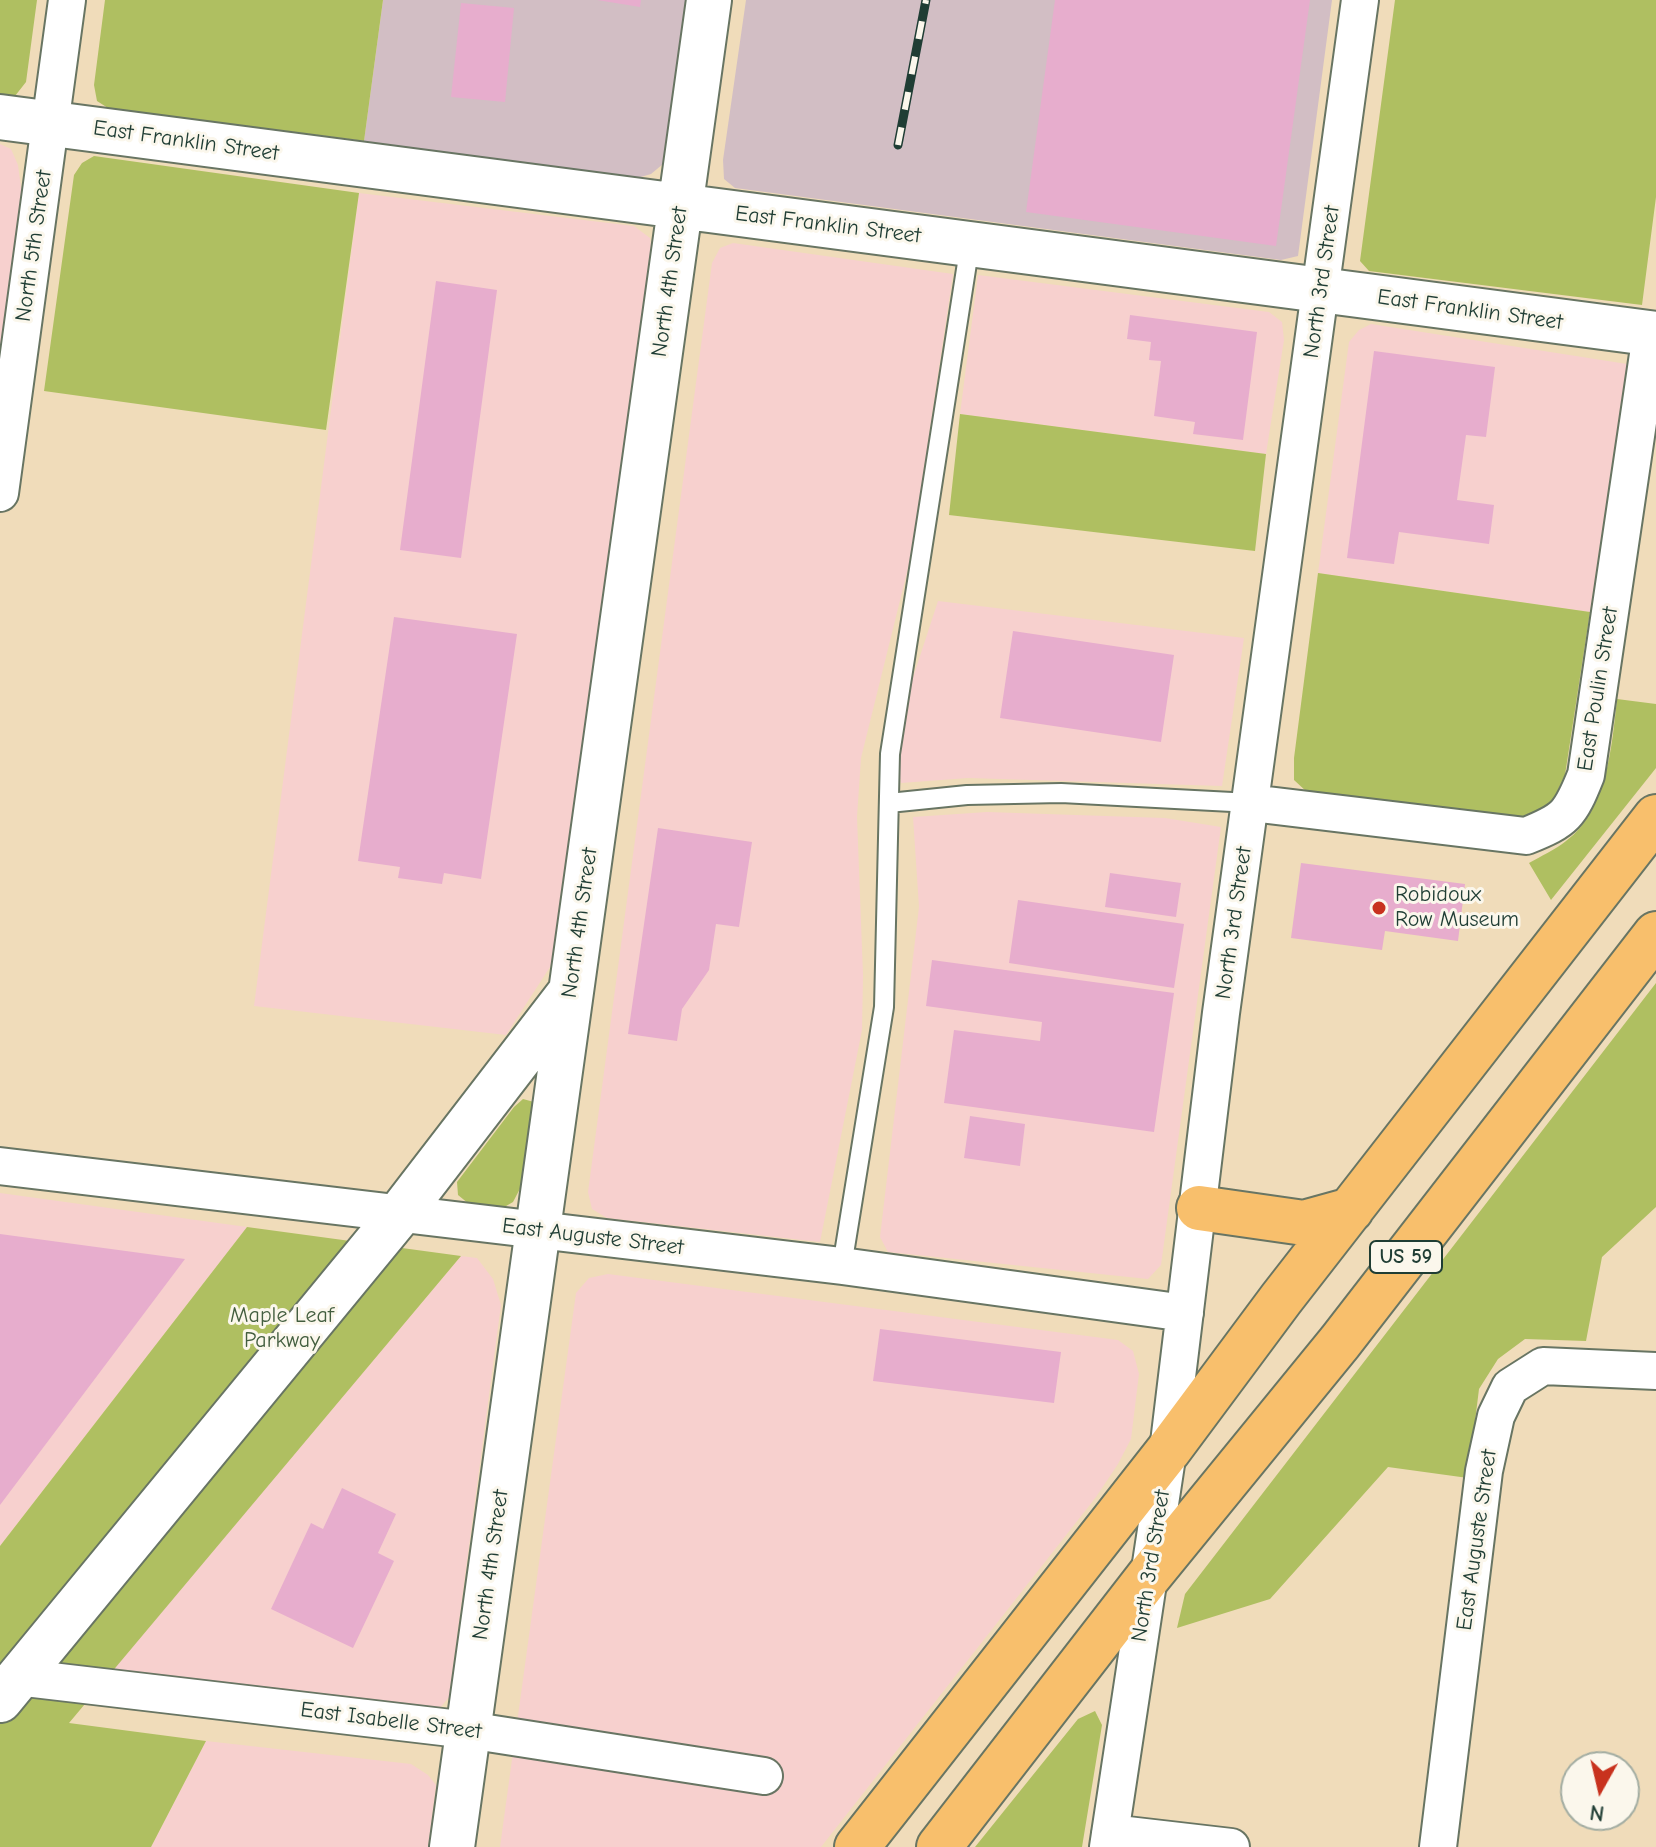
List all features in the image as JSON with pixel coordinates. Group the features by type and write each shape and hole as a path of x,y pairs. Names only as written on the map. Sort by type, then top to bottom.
{"main road":[{"path":"857,1847 1168,1451 1281,1299 1656,817"},
{"name":"US 59","path":"939,1847 1149,1576 1340,1342 1656,934"},
{"path":"1199,1208 1304,1223 1351,1210"}],"street":[{"name":"North 5th Street","path":"0,493 67,0"},
{"name":"North 4th Street","path":"452,1847 709,0"},
{"name":"North 3rd Street","path":"1109,1840 1168,1451 1221,1013 1360,0"},
{"name":"East Franklin Street","path":"0,117 1654,334"},
{"name":"East Poulin Street","path":"1251,803 1526,836 1558,823 1574,805 1586,775 1654,334"},
{"path":"6,1684 399,1215 571,992"},
{"name":"East Auguste Street","path":"0,1166 842,1266 1185,1313"},
{"name":"East Auguste Street","path":"1438,1847 1484,1471 1496,1416 1510,1387 1543,1366 1656,1371"},
{"name":"East Isabelle Street","path":"6,1684 468,1730 764,1776"},
{"path":"1109,1840 1231,1847"}],"lane":[{"path":"842,1266 884,1007 890,754 933,498 970,244"},
{"path":"889,803 967,795 1061,793 1251,803"}],"shaded area":[{"path":"383,0 686,0 663,164 651,174 634,179 364,141"},
{"path":"746,0 1332,0 1298,256 1281,260 735,188 724,179 723,160"},
{"path":"0,144 11,149 18,165 24,210 0,387"},
{"path":"359,193 634,226 650,238 653,264 558,943 550,967 506,1035 254,1006"},
{"path":"733,243 953,274 911,556 861,758 857,817 862,1030 820,1242 607,1218 592,1209 588,1192 712,263 720,248"},
{"path":"978,275 1269,312 1282,322 1284,340 1266,454 960,414"},
{"path":"1371,324 1627,364 1590,612 1318,573 1349,342 1359,330"},
{"path":"938,601 1244,638 1222,786 968,778 901,783 896,751 906,699"},
{"path":"987,812 1165,818 1221,827 1161,1265 1148,1279 888,1252 880,1237 919,907 913,817"},
{"path":"0,1193 247,1227 0,1546"},
{"path":"461,1256 477,1258 493,1279 501,1305 449,1697 439,1709 111,1672"},
{"path":"608,1274 1118,1340 1133,1351 1139,1374 1131,1439 1118,1464 1096,1497 821,1847 500,1847 576,1293 589,1278"},
{"path":"206,1741 411,1764 428,1775 436,1785 428,1847 151,1847"}],"green space":[{"path":"0,0 37,0 26,82 15,96 0,98"},
{"path":"105,0 383,0 364,141 108,108 97,101 94,85"},
{"path":"1395,0 1656,0 1656,197 1642,305 1369,271 1360,261"},
{"path":"94,156 359,193 326,430 44,391 74,175 82,163"},
{"path":"960,414 1266,454 1255,551 949,515"},
{"path":"1318,573 1590,612 1565,775 1550,806 1520,817 1307,792 1294,780 1294,758"},
{"path":"1617,699 1656,704 1656,768 1551,900 1529,863 1566,841 1591,813 1605,776"},
{"path":"1656,983 1656,1207 1602,1257 1586,1341 1525,1339 1498,1359 1479,1389 1468,1478 1388,1467 1270,1599 1177,1628 1185,1594"},
{"path":"523,1099 534,1102 523,1183 513,1202 501,1209 469,1204 458,1195 457,1182"},
{"name":"Maple Leaf Parkway","path":"247,1227 461,1256 69,1723 206,1741 151,1847 0,1847 0,1546"},
{"path":"1095,1711 1102,1725 1082,1847 975,1847 1078,1719"}],"building":[{"path":"597,0 641,0 640,7"},
{"path":"1055,0 1310,0 1276,246 1026,212"},
{"path":"461,3 514,8 505,102 451,97"},
{"path":"436,281 497,290 461,558 400,550"},
{"path":"1130,315 1257,332 1243,440 1193,434 1195,422 1154,416 1161,361 1149,360 1151,342 1127,339"},
{"path":"1374,351 1495,367 1486,437 1466,435 1457,500 1494,505 1489,544 1399,532 1394,564 1347,558"},
{"path":"394,617 517,634 481,879 444,873 442,884 398,878 400,867 358,861"},
{"path":"1013,631 1174,655 1161,742 1000,718"},
{"path":"658,828 752,842 739,927 716,924 709,970 682,1009 677,1041 628,1034"},
{"name":"Robidoux Row Museum","path":"1301,863 1465,884 1458,941 1385,931 1382,950 1291,938"},
{"path":"1110,873 1181,883 1176,917 1105,907"},
{"path":"1018,900 1184,924 1174,988 1009,963"},
{"path":"932,960 1174,993 1154,1132 944,1103 954,1030 1040,1041 1042,1022 926,1006"},
{"path":"970,1116 1025,1124 1020,1166 964,1158"},
{"path":"0,1234 185,1259 0,1505"},
{"path":"880,1329 1061,1352 1054,1403 873,1381"},
{"path":"342,1488 396,1514 378,1553 394,1561 353,1648 271,1609 311,1523 323,1529"}],"railway":[{"path":"898,145 926,0"}],"place":[{"name":"Robidoux Row Museum","path":"1379,908"}]}
